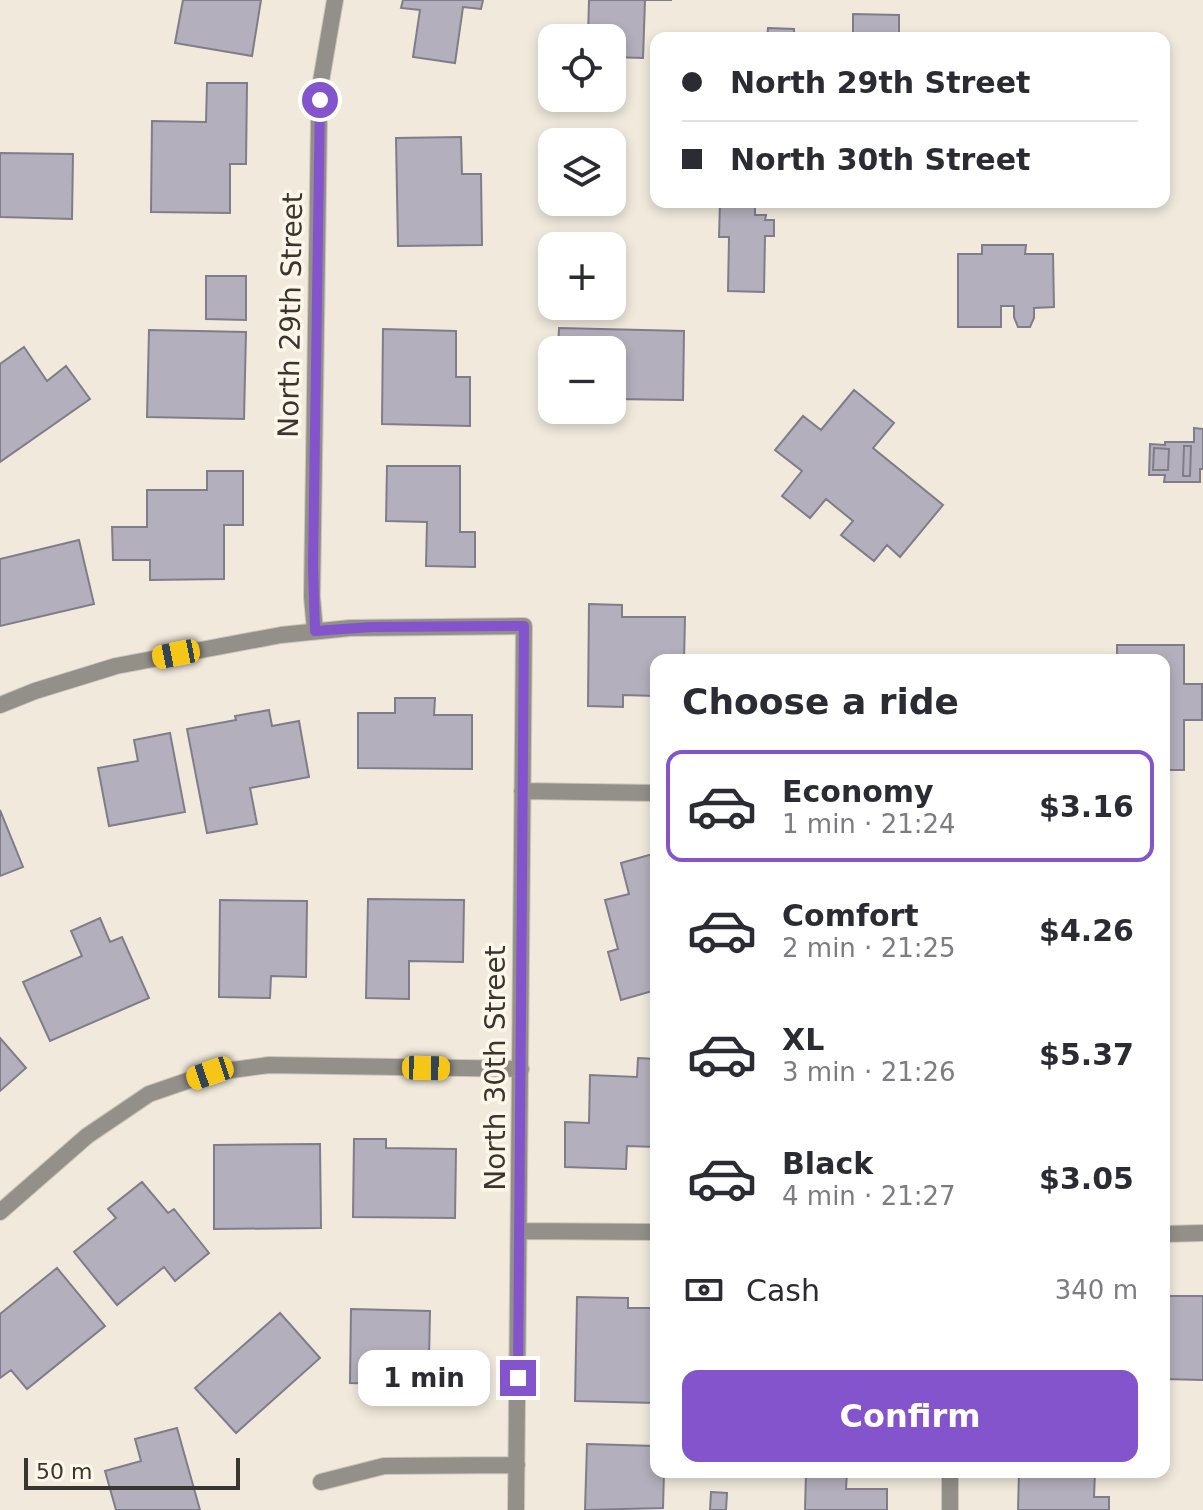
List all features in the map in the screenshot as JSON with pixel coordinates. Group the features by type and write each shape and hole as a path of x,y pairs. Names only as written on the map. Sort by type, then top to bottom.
{"street":[{"name":"North 29th Street","path":"315,631 313,565 319,119 321,81 335,0"},
{"name":"North 30th Street","path":"315,631 403,626 524,626 516,1510"},
{"path":"0,705 116,666 315,631"},
{"path":"522,791 650,793"},
{"path":"0,1212 87,1136 149,1094 210,1073 269,1065 521,1069"},
{"path":"520,1231 650,1232"},
{"path":"1170,1234 1203,1233"},
{"path":"321,1482 384,1466 517,1465"},
{"path":"950,1478 950,1510"}],"building":[{"path":"183,0 261,0 252,56 175,43"},
{"path":"403,0 483,0 481,9 463,7 455,63 413,57 420,10 401,8"},
{"path":"589,0 645,0 643,58 626,57 626,24 588,24"},
{"path":"853,14 899,15 899,32 853,32"},
{"path":"768,28 794,29 794,32 768,32"},
{"path":"207,83 247,83 246,164 230,164 230,213 151,212 152,121 206,122"},
{"path":"461,137 462,174 481,174 482,245 398,246 396,138"},
{"path":"0,153 73,154 72,219 0,217"},
{"path":"720,208 755,208 755,215 766,215 765,220 774,220 774,236 765,236 764,292 728,291 729,237 719,237"},
{"path":"982,245 1026,245 1025,254 1053,254 1054,307 1034,308 1030,327 1018,327 1014,306 1001,306 1001,327 958,327 958,254 982,254"},
{"path":"206,276 246,276 246,320 206,319"},
{"path":"559,328 684,331 683,400 626,399 626,336 559,336"},
{"path":"383,329 456,331 456,377 470,377 470,426 382,424"},
{"path":"149,330 246,332 244,419 147,417"},
{"path":"24,347 47,381 66,366 90,399 0,462 0,364"},
{"path":"854,390 894,423 873,448 943,505 900,557 887,545 874,561 841,535 853,521 826,499 810,518 782,496 802,471 775,450 803,416 821,430"},
{"path":"1194,428 1203,429 1200,482 1164,482 1165,475 1149,475 1150,444 1194,442"},
{"path":"1184,446 1191,446 1190,476 1183,476"},
{"path":"1154,448 1169,449 1168,470 1153,470"},
{"path":"387,466 460,466 460,532 475,532 475,567 426,566 427,522 386,521"},
{"path":"207,471 243,471 243,525 224,525 224,579 150,580 150,560 113,560 112,527 147,527 147,490 207,490"},
{"path":"79,540 94,604 0,626 0,559"},
{"path":"589,604 622,605 622,617 685,617 684,654 650,654 650,696 623,695 623,707 588,706"},
{"path":"1117,645 1184,645 1184,684 1202,684 1202,720 1184,720 1184,770 1170,770 1170,654 1117,654"},
{"path":"395,698 435,698 434,715 472,715 472,769 358,768 358,713 395,713"},
{"path":"269,710 272,726 299,721 309,777 250,788 257,824 207,833 187,729"},
{"path":"170,733 185,812 109,826 98,768 138,761 134,740"},
{"path":"0,810 23,867 0,876"},
{"path":"650,855 650,992 621,1000 608,952 618,949 605,900 629,894 621,863"},
{"path":"368,899 464,900 463,962 409,961 409,999 366,998"},
{"path":"220,900 307,901 306,977 271,976 270,998 219,997"},
{"path":"100,918 110,942 122,937 149,998 50,1041 23,982 82,956 71,931"},
{"path":"0,1038 26,1068 0,1091"},
{"path":"638,1058 650,1059 650,1147 627,1146 626,1169 565,1167 565,1122 589,1123 590,1075 637,1077"},
{"path":"354,1139 386,1139 386,1148 456,1149 455,1218 353,1217"},
{"path":"320,1144 321,1228 214,1229 214,1145"},
{"path":"142,1182 168,1213 174,1209 209,1253 175,1281 164,1267 117,1305 74,1252 116,1218 108,1209"},
{"path":"57,1268 105,1326 27,1389 11,1370 0,1378 0,1314"},
{"path":"1170,1296 1203,1296 1203,1380 1170,1379"},
{"path":"577,1297 628,1298 628,1308 650,1308 650,1403 575,1401"},
{"path":"351,1309 430,1311 429,1360 448,1360 447,1402 386,1401 386,1384 350,1383"},
{"path":"280,1313 320,1358 236,1433 195,1388"},
{"path":"177,1428 200,1510 116,1510 105,1471 141,1461 135,1439"},
{"path":"587,1444 650,1446 650,1478 664,1478 663,1508 585,1510"},
{"path":"806,1478 847,1478 846,1489 887,1489 887,1510 805,1510"},
{"path":"1019,1478 1095,1478 1094,1497 1109,1497 1109,1510 1018,1510"},
{"path":"711,1492 727,1493 726,1510 710,1510"}],"route":[{"path":"320,100 312,597 315,631 372,627 524,626 518,1378"}]}
